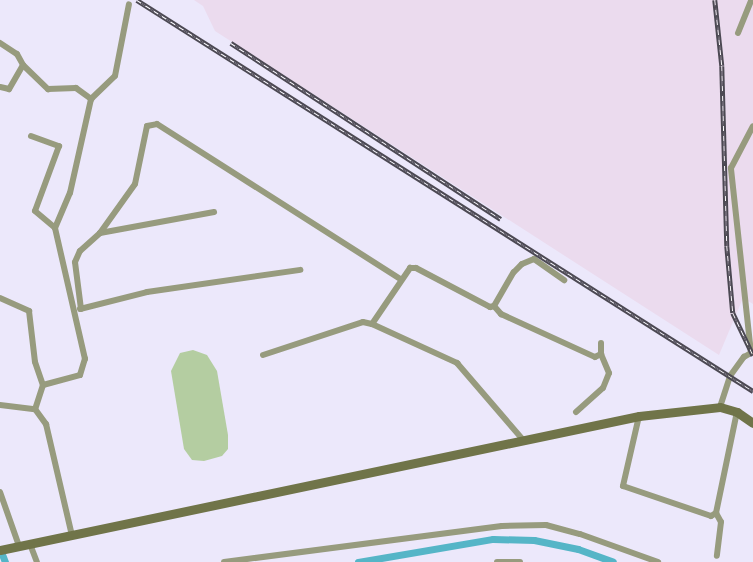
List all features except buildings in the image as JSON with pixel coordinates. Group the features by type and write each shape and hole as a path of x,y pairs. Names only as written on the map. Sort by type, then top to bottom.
{"main road":[{"path":"0,550 639,416 720,407 737,412 753,423"}],"street":[{"path":"738,33 751,0"},
{"path":"55,228 70,192 91,99 115,76 129,4"},
{"path":"0,43 17,54 23,65 48,89 76,88 91,99"},
{"path":"0,87 9,89 23,65"},
{"path":"43,385 80,375 85,359 75,262 80,251 100,233 135,184 147,126 157,124 400,279"},
{"path":"720,407 730,376 752,353 731,168 753,126"},
{"path":"31,136 59,146 35,211 55,228 78,310"},
{"path":"100,233 214,212"},
{"path":"494,306 522,264 534,259 564,280"},
{"path":"372,324 400,279 410,268 416,268 494,306 501,314 595,357 601,354"},
{"path":"78,310 147,292 300,270"},
{"path":"0,298 29,311 35,362 43,385 36,409 46,424 72,536"},
{"path":"262,355 363,322 372,324 457,363 525,442"},
{"path":"576,412 603,388 609,373 601,354 601,343"},
{"path":"0,405 36,409"},
{"path":"717,555 720,522 716,513 737,412"},
{"path":"639,416 623,486 712,516 716,513"},
{"path":"0,492 19,546"},
{"path":"224,562 502,526 546,525 580,534 658,562"},
{"path":"30,544 37,562"},
{"path":"497,562 520,562"}],"shaded area":[{"path":"194,0 753,0 753,304 743,298 719,355 215,31 203,6"}],"green space":[{"path":"193,350 207,355 217,371 228,435 228,449 222,456 204,461 192,460 184,449 171,371 180,353"}],"waterway":[{"path":"358,562 493,539 534,540 578,549 613,562"},
{"path":"0,549 5,562"}],"railway":[{"path":"137,0 753,391"},
{"path":"715,0 722,66 727,246 733,313 753,355"},
{"path":"231,43 501,219"}]}
